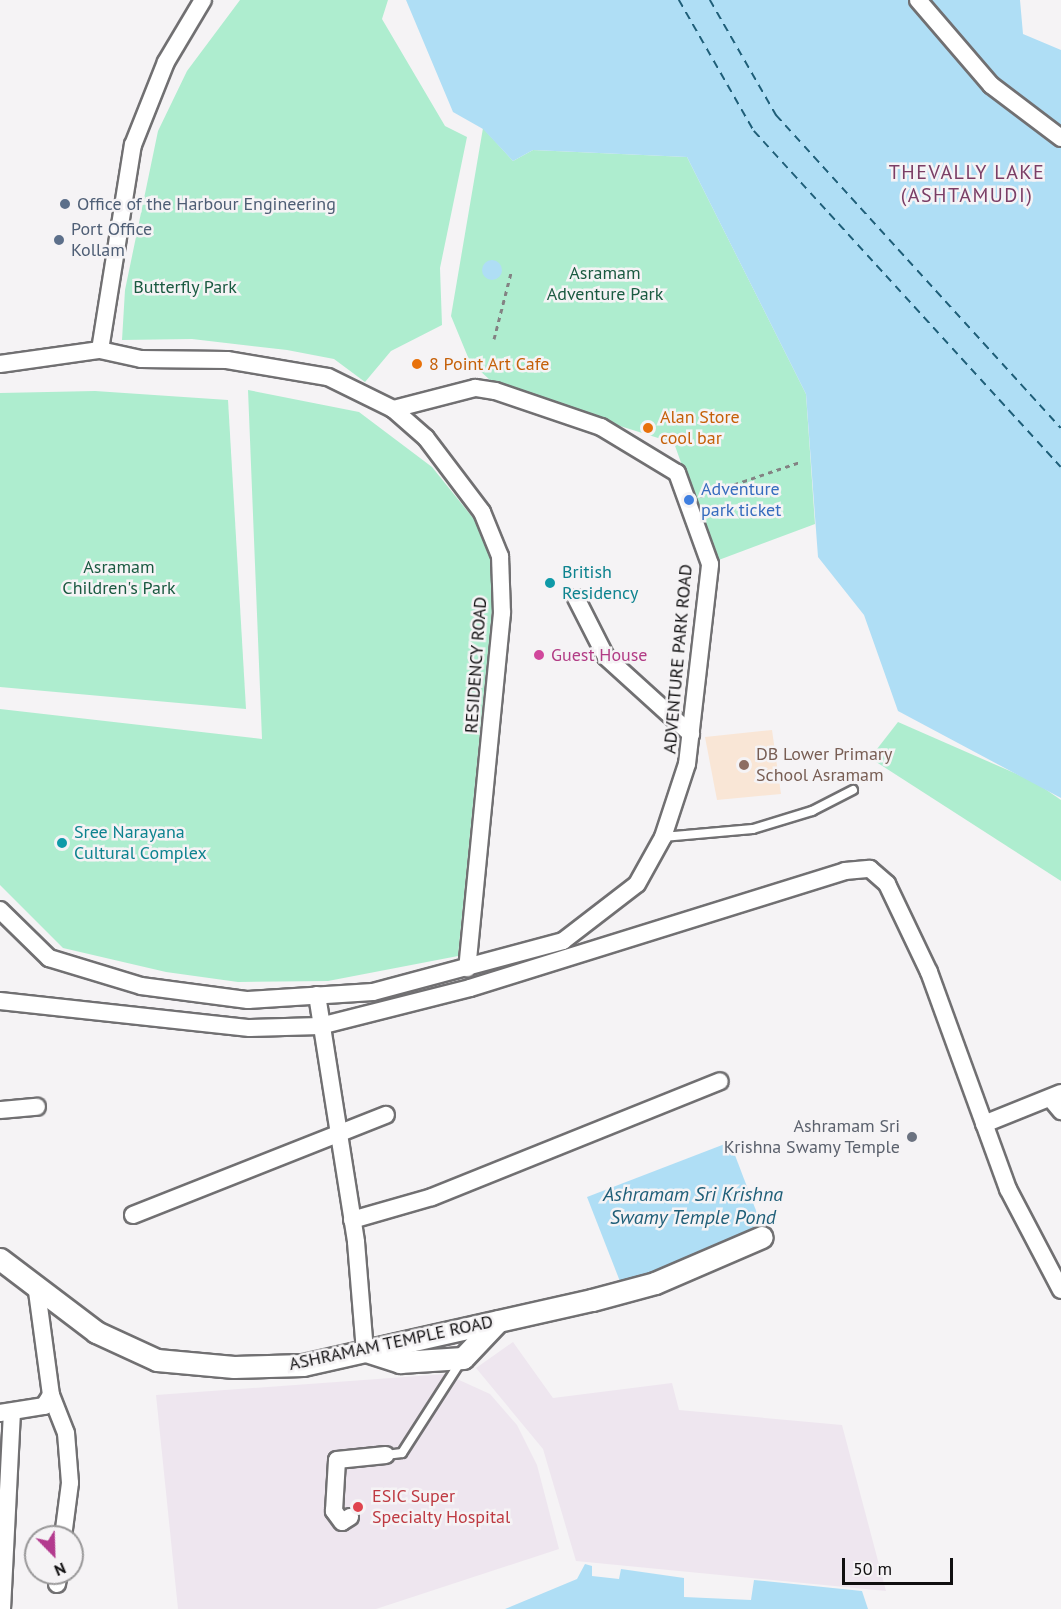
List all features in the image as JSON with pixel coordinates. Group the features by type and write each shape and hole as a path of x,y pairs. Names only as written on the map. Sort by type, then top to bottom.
{"street":[{"path":"100,350 133,145 166,62 203,0"},
{"path":"918,0 991,85 1061,138"},
{"name":"RESIDENCY ROAD","path":"0,364 100,350 141,359 227,360 328,377 393,409 426,438 482,512 500,556 502,613 467,968"},
{"name":"ADVENTURE PARK ROAD","path":"0,910 49,958 141,986 248,1000 373,992 563,941 637,884 663,837 687,764 710,564 677,473 601,427 495,392 475,388 393,409"},
{"path":"576,598 606,657 690,734"},
{"path":"0,1001 250,1028 320,1026 480,985 845,871 870,869 887,884 929,972 1008,1190 1061,1290"},
{"path":"317,995 320,1026 352,1220 365,1351 400,1362 455,1359 498,1321"},
{"path":"352,1220 432,1197 720,1081"},
{"path":"984,1125 1058,1101"},
{"path":"0,1110 37,1107"},
{"path":"133,1215 338,1132 386,1115"},
{"name":"ASHRAMAM TEMPLE ROAD","path":"0,1259 36,1284 96,1332 157,1360 234,1367 303,1365 655,1283 762,1237"},
{"path":"36,1284 51,1395 66,1433 70,1483 65,1525"},
{"path":"436,1333 455,1359"},
{"path":"2,1609 6,1412 44,1406 51,1395"},
{"path":"350,1517 342,1522 334,1511 337,1460 387,1455"}],"lane":[{"path":"663,837 753,830 812,811 853,790"},
{"path":"387,1455 402,1453 455,1359"}],"path":[{"path":"494,339 511,273"},
{"path":"687,501 800,462"}],"shaded area":[{"name":"DB Lower Primary School Asramam","path":"772,730 781,794 717,800 705,737"},
{"path":"513,1342 553,1398 672,1383 679,1410 842,1425 886,1591 576,1561 543,1449 476,1368"},
{"name":"ESIC Super Specialty Hospital","path":"446,1374 490,1394 517,1425 537,1465 559,1549 376,1609 178,1609 156,1395"}],"green space":[{"name":"Butterfly Park","path":"240,0 388,0 382,19 445,126 467,137 440,268 442,325 391,351 365,382 334,359 287,350 192,339 122,340 125,290 158,131 187,71"},
{"name":"Asramam Adventure Park","path":"483,128 513,161 533,150 687,157 806,394 815,524 716,561 674,443 499,388 470,362 451,316"},
{"path":"248,390 359,412 432,467 498,549 458,956 328,981 238,982 166,972 63,948 0,885 0,709 262,739"},
{"name":"Asramam Children's Park","path":"95,391 228,400 246,709 0,687 0,393"},
{"path":"898,722 1035,782 1061,800 1061,881 870,758"}],"water":[{"path":"406,0 1020,0 1023,34 1061,50 1061,798 898,711 864,615 818,557 806,394 687,157 533,150 513,161 483,129 453,112"},
{"path":"492,260 499,263 502,270 499,277 492,280 485,277 482,270 485,263"},
{"name":"Ashramam Sri Krishna Swamy Temple Pond","path":"730,1142 763,1229 621,1284 587,1197"},
{"path":"585,1564 592,1566 592,1576 619,1579 621,1569 684,1578 684,1597 751,1600 754,1580 862,1591 868,1609 505,1609 577,1579"}],"ferry route":[{"path":"679,0 754,131 1061,467"},
{"path":"710,0 776,115 1061,428"}],"place":[{"name":"Office of the Harbour Engineering","path":"65,204"},
{"name":"Port Office Kollam","path":"59,240"},
{"name":"8 Point Art Cafe","path":"417,364"},
{"name":"Alan Store cool bar","path":"648,428"},
{"name":"Adventure park ticket","path":"689,500"},
{"name":"British Residency","path":"550,583"},
{"name":"Guest House","path":"539,655"},
{"name":"DB Lower Primary School Asramam","path":"744,765"},
{"name":"Sree Narayana Cultural Complex","path":"62,843"},
{"name":"Ashramam Sri Krishna Swamy Temple","path":"912,1137"},
{"name":"ESIC Super Specialty Hospital","path":"358,1507"}],"district":[{"name":"THEVALLY LAKE (ASHTAMUDI)","path":"967,184"}]}
